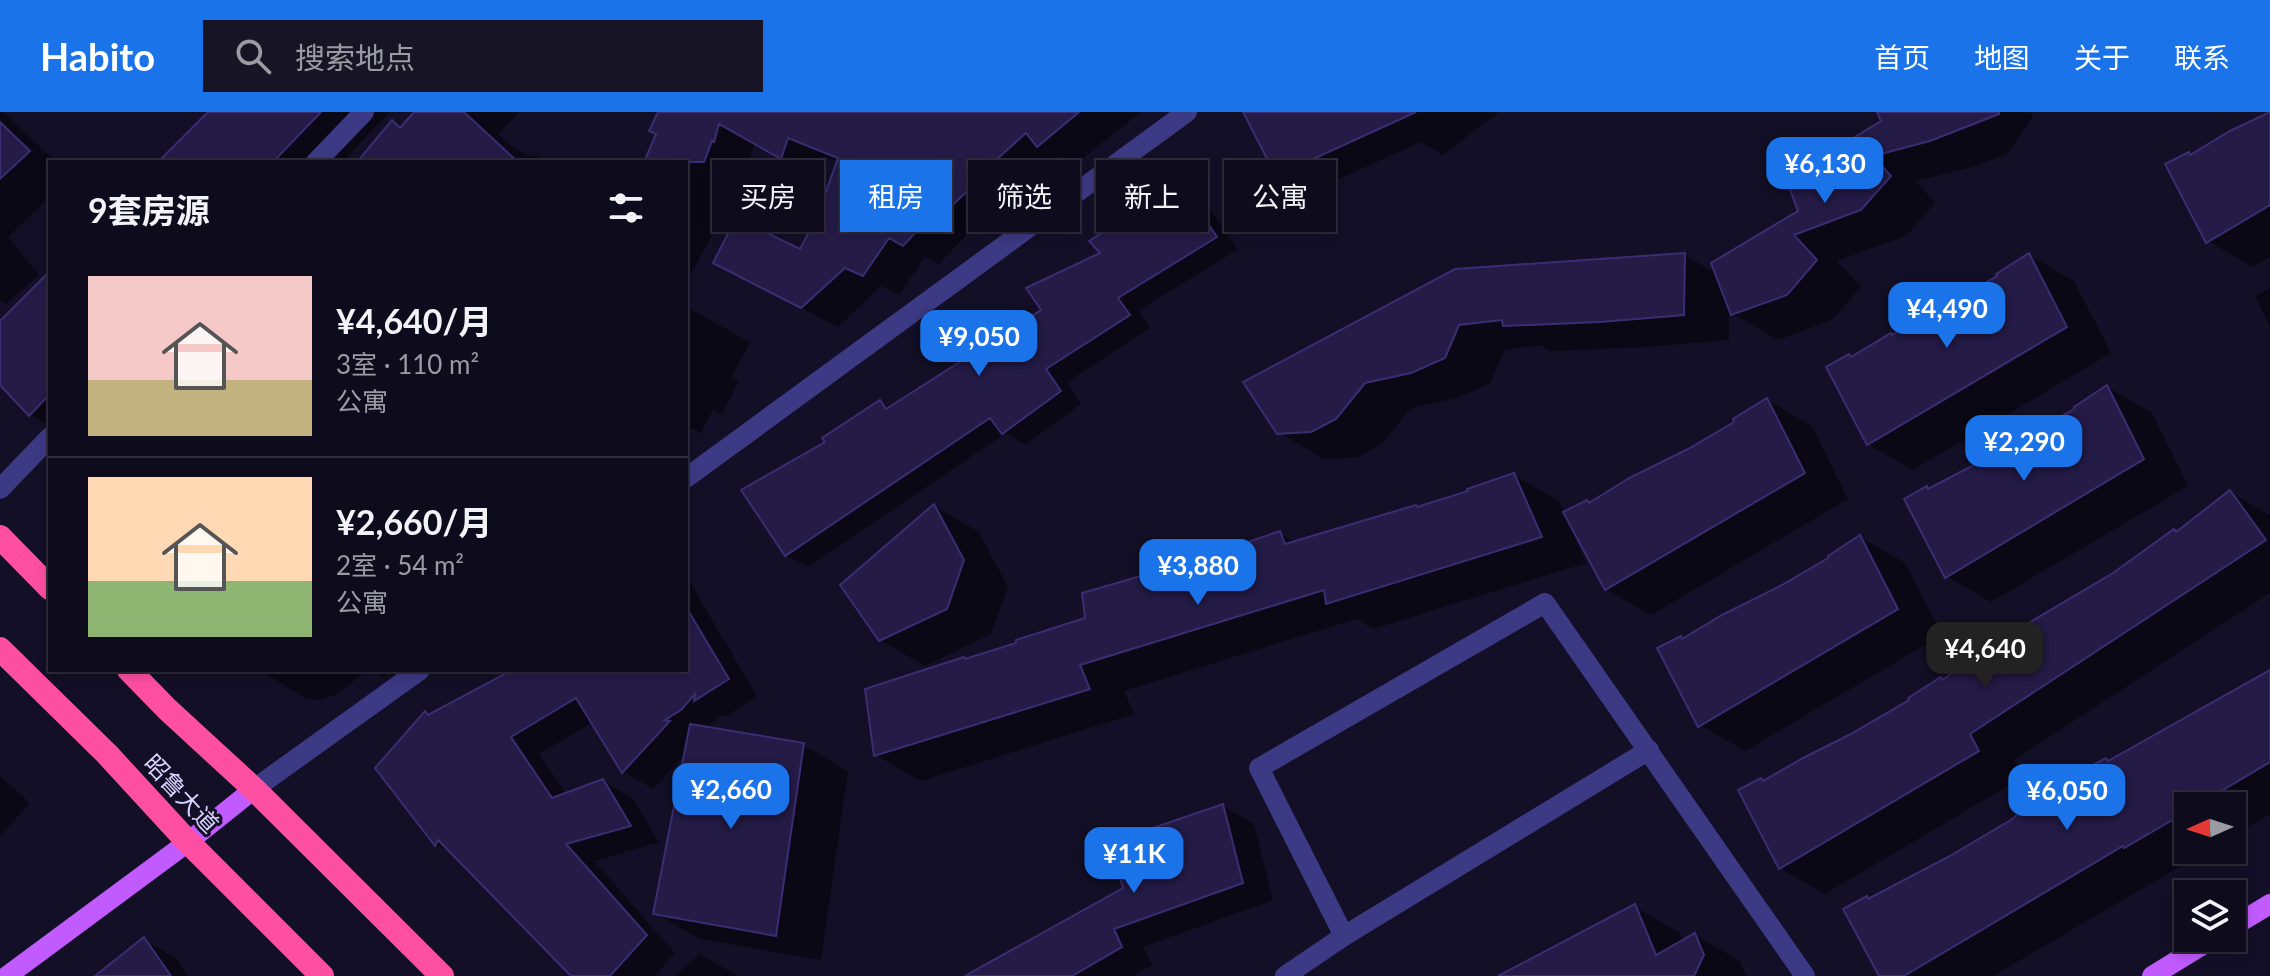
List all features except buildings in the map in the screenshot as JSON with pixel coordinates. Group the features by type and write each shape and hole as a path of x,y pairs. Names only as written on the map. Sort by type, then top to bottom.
{"highway":[{"path":"0,537 48,586"},
{"name":"昭鲁大道","path":"0,649 107,754 188,842 322,976"},
{"name":"昭鲁大道","path":"131,672 442,976"}],"main road":[{"path":"7,976 188,842 254,789"},
{"path":"2246,919 2270,904"},
{"path":"2152,976 2191,952"}],"street":[{"path":"318,160 364,112"},
{"path":"688,477 1187,112"},
{"path":"0,489 48,439"},
{"path":"1344,936 1259,768 1545,603 1805,976"},
{"path":"254,789 417,672"},
{"path":"1285,976 1344,936 1649,750"}]}
